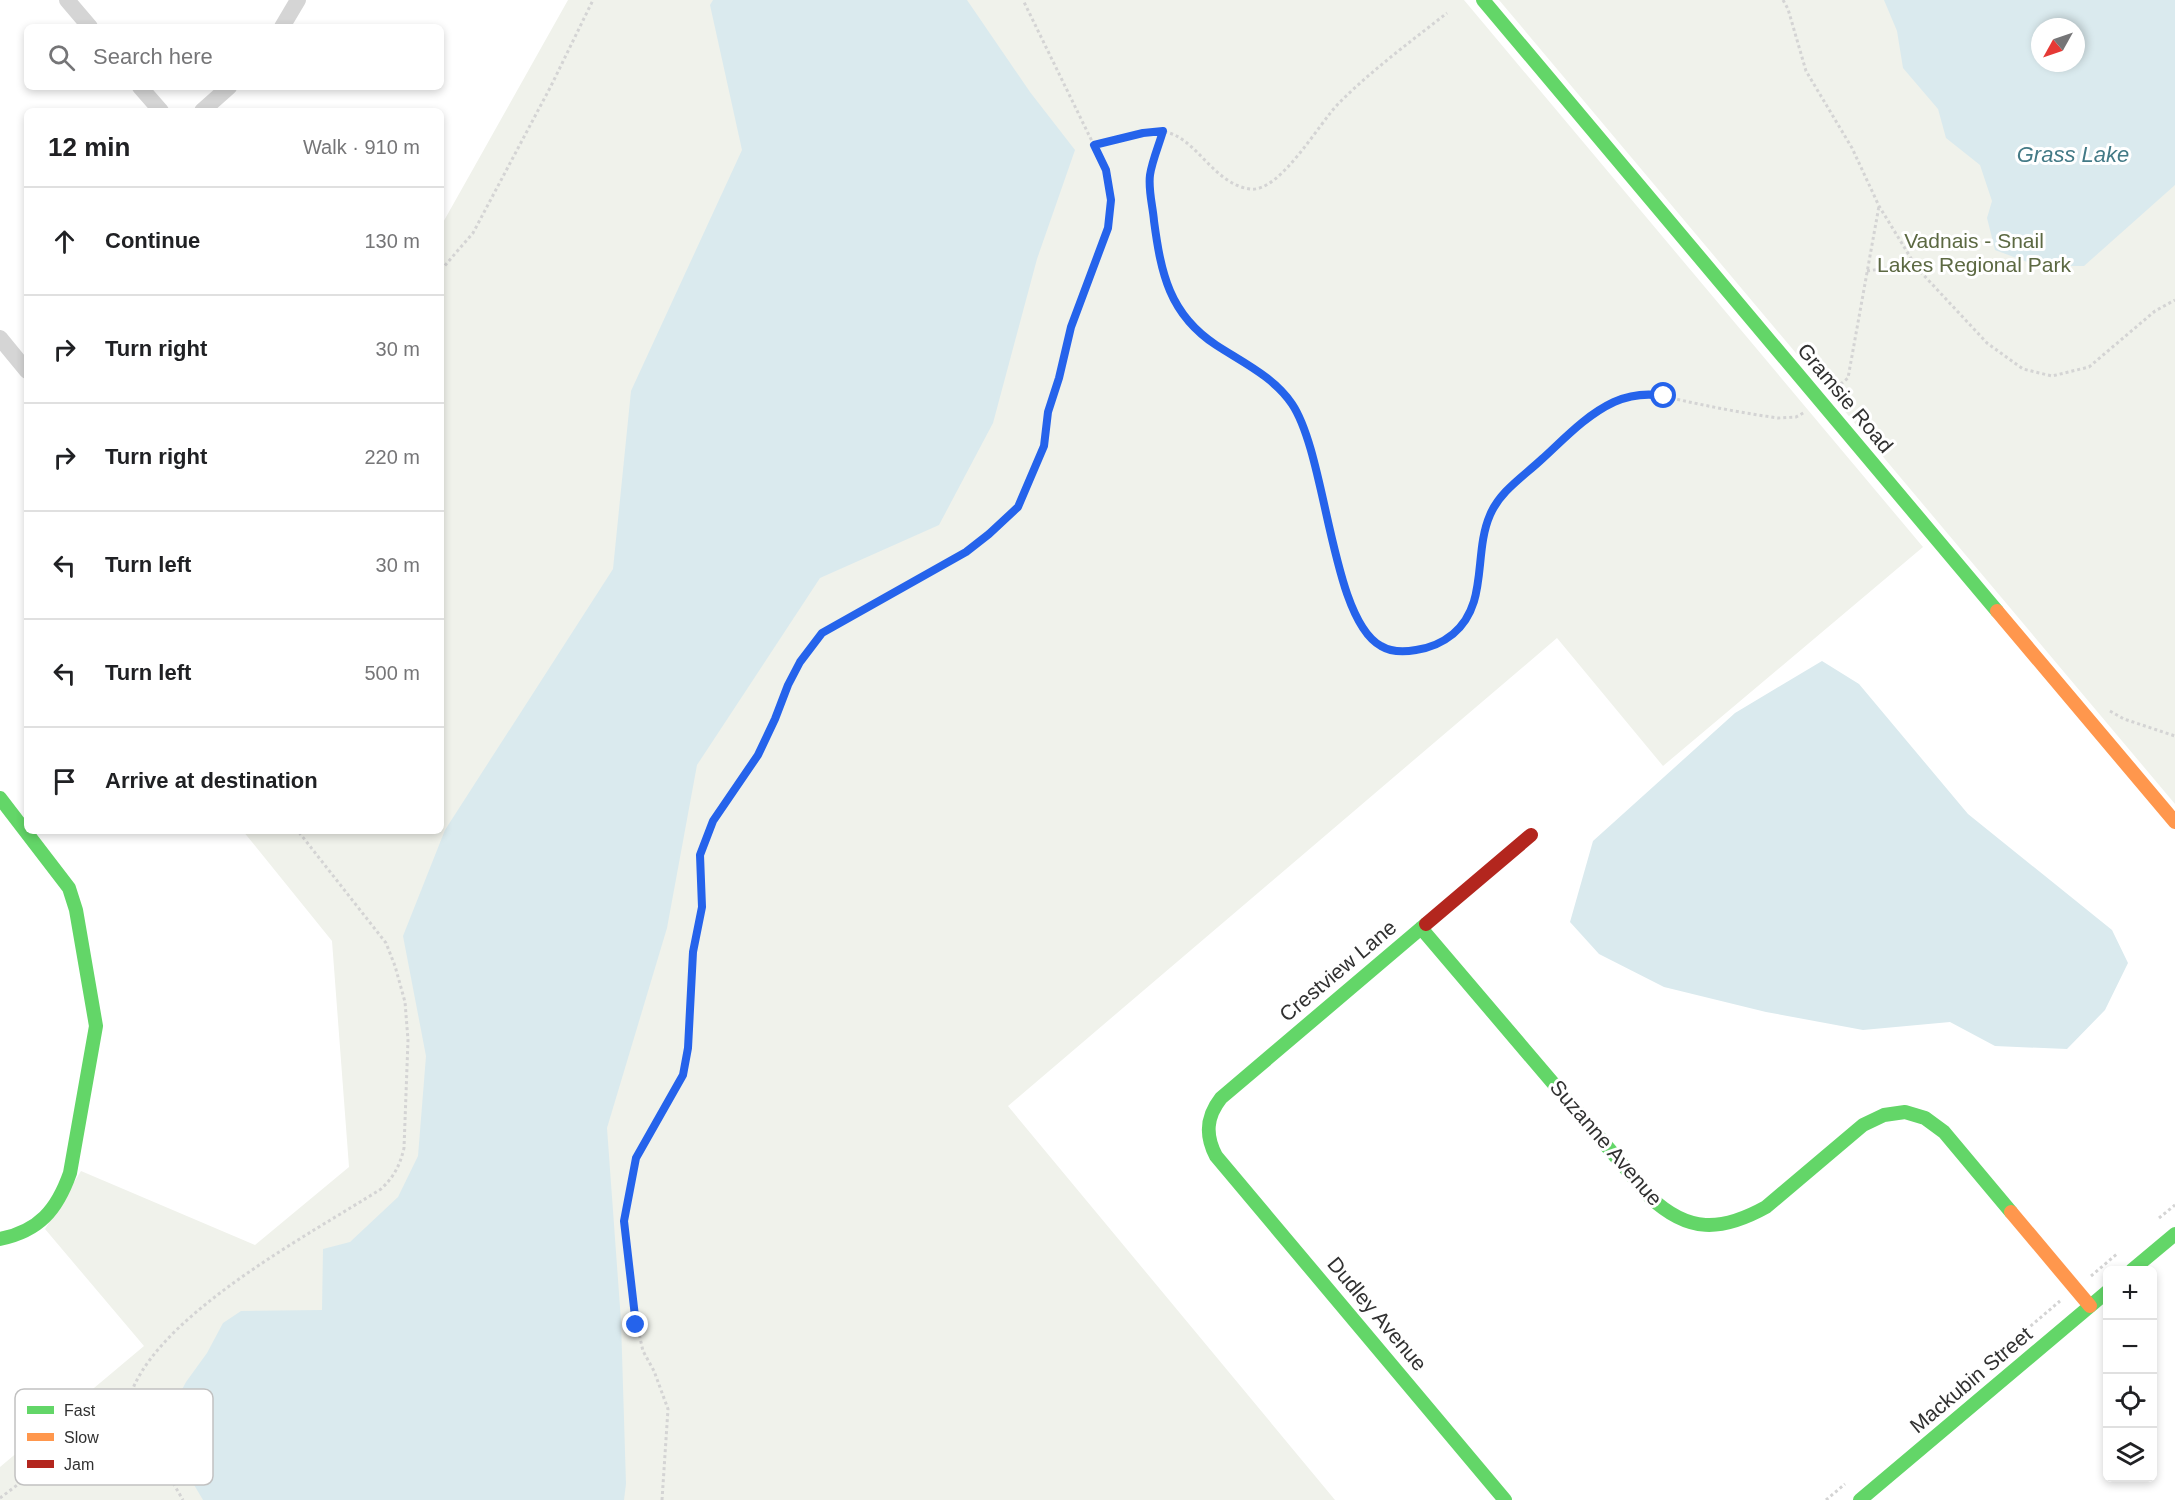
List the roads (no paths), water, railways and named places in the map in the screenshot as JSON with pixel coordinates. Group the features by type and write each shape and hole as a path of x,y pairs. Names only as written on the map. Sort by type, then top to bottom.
{"street":[{"path":"67,0 87,24"},
{"path":"284,24 298,0"},
{"name":"Gramsie Road","path":"1483,0 2175,822"},
{"path":"143,90 158,108"},
{"path":"205,108 226,90"},
{"path":"0,338 24,367"},
{"path":"0,798 24,829"},
{"path":"0,1239 27,1232 42,1222 55,1208 65,1191 96,1026 76,910 69,888 28,834"},
{"name":"Crestview Lane","path":"1216,1155 1209,1144 1208,1117 1221,1098 1531,835"},
{"name":"Suzanne Avenue","path":"1421,928 1650,1197 1673,1216 1691,1224 1711,1227 1730,1225 1749,1218 1766,1207 1863,1125 1884,1114 1908,1112 1923,1116 1944,1132 2090,1306"},
{"name":"Dudley Avenue","path":"1216,1155 1505,1500"},
{"path":"2138,1266 2173,1241"},
{"name":"Mackubin Street","path":"1860,1500 2103,1296"}],"water":[{"path":"713,0 967,0 1030,92 1075,150 1037,259 993,423 939,525 820,578 697,765 667,928 607,1128 621,1321 626,1484 624,1500 203,1500 194,1485 213,1485 213,1389 182,1389 186,1382 207,1353 223,1323 241,1311 322,1310 323,1249 350,1242 398,1197 418,1156 426,1056 403,936 445,830 613,569 631,391 742,150 710,5"},
{"name":"Grass Lake","path":"1884,0 2175,0 2175,185 2084,266 2038,266 1995,250 1987,218 1992,201 1980,165 1946,138 1938,109 1903,68 1897,31"},
{"path":"1822,661 1859,684 1968,814 2112,930 2128,963 2105,1010 2067,1049 1995,1046 1950,1022 1863,1030 1766,1012 1664,987 1599,954 1570,922 1593,841 1735,713"}],"park label":[{"name":"Vadnais - Snail Lakes Regional Park","path":"1974,253"}]}
